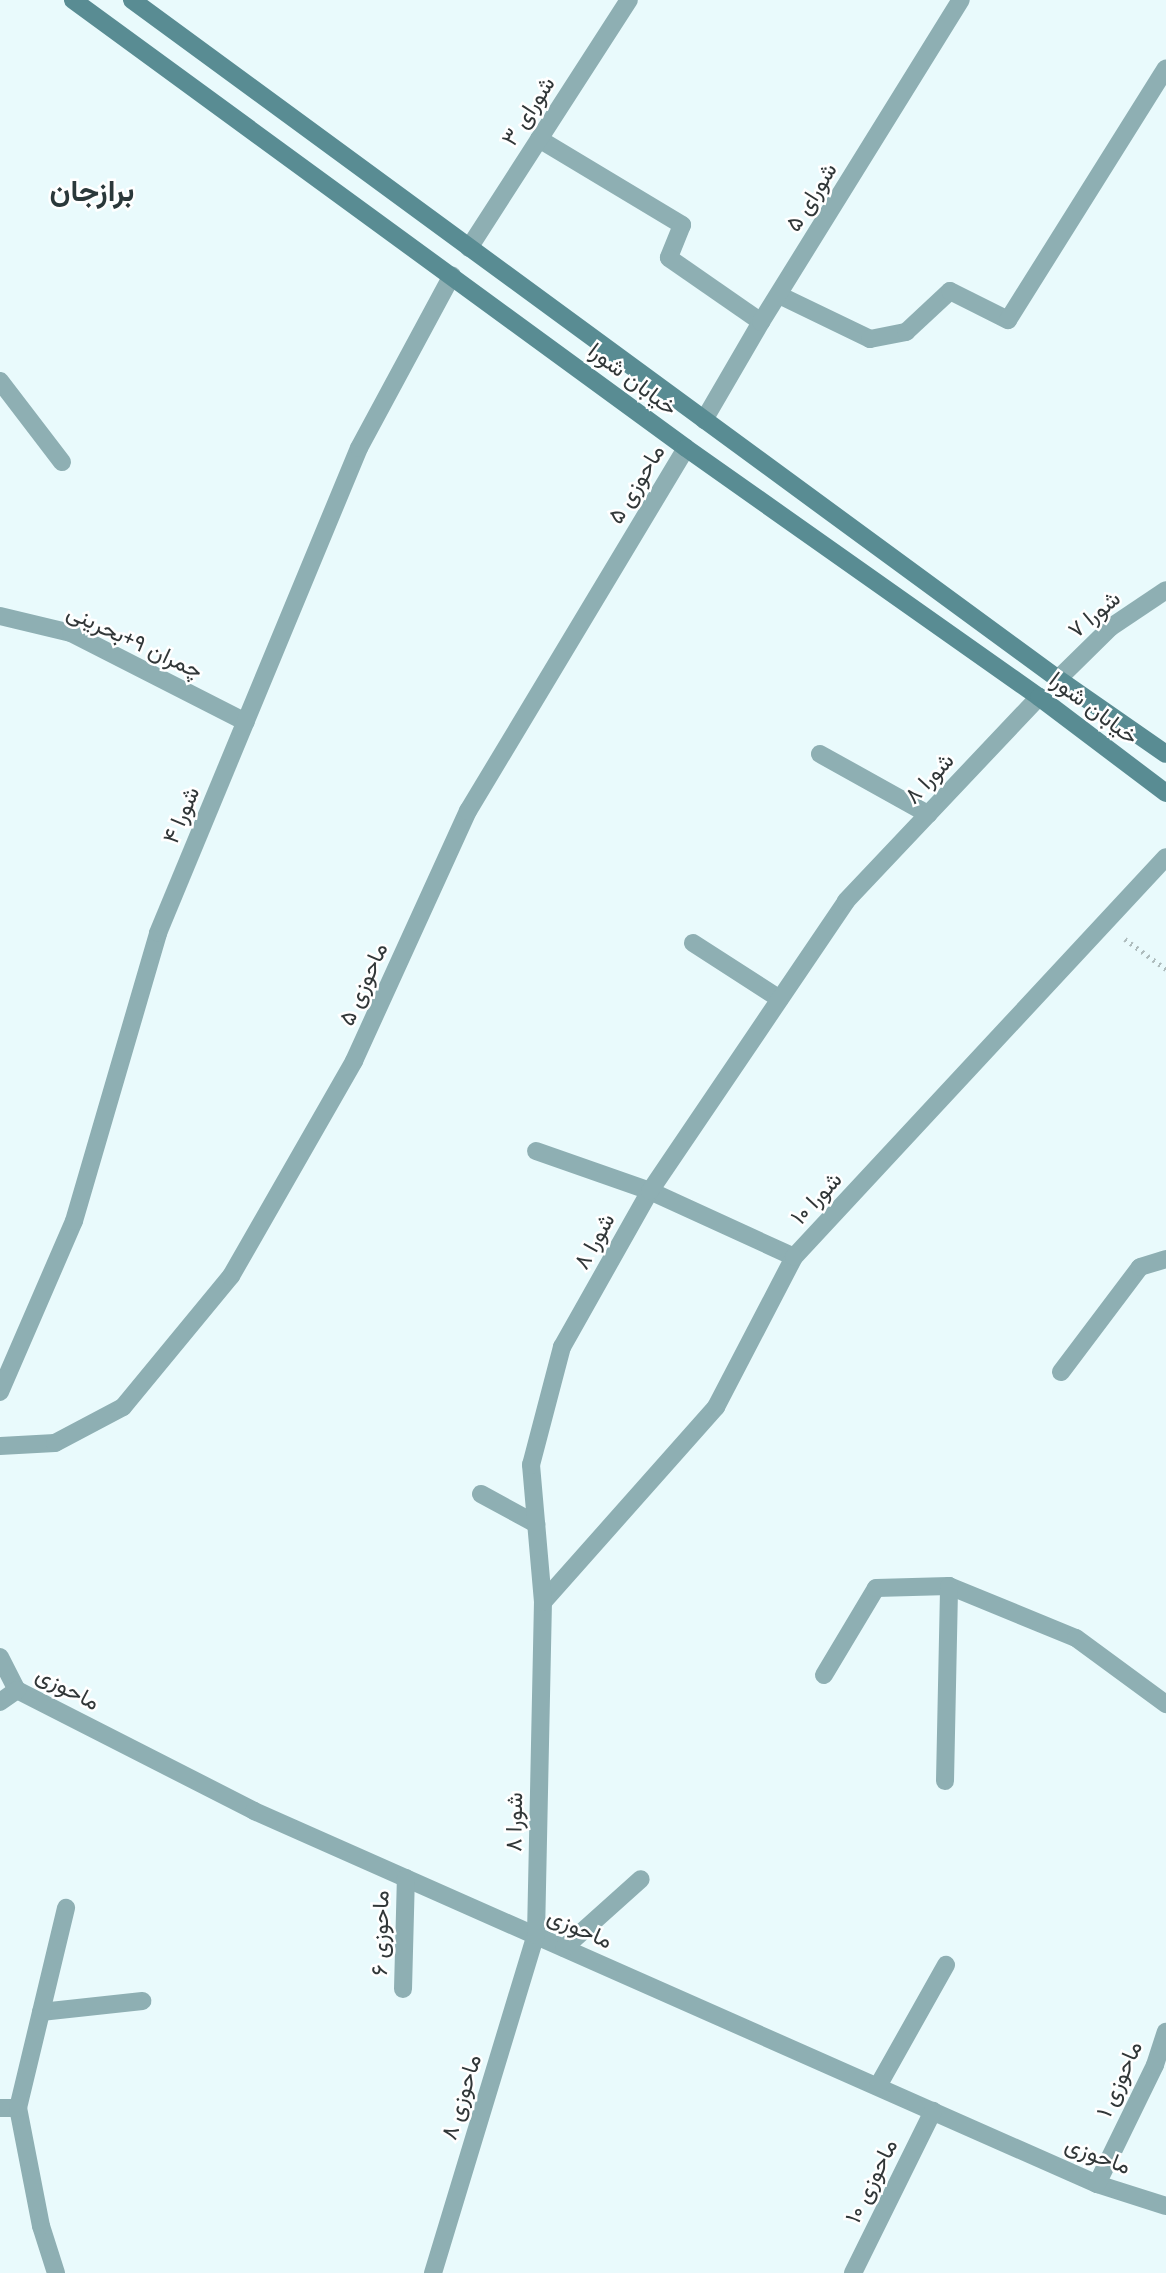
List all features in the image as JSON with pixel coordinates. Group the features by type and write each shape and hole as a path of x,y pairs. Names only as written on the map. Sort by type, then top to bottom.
{"main road":[{"name":"خیابان شورا","path":"73,0 452,275 686,449 1039,697 1166,793"},
{"name":"خیابان شورا","path":"132,0 1058,679 1166,754"}],"street":[{"name":"شورای ۳","path":"469,248 629,0"},
{"name":"شورای ۵","path":"704,420 761,322 961,0"},
{"path":"779,295 870,339 906,332 950,291 1008,320 1166,68"},
{"path":"539,139 682,225 669,258 761,322"},
{"name":"شورا ۴","path":"0,1392 74,1221 158,933 359,448 452,275"},
{"path":"0,381 62,462"},
{"name":"ماحوزی ۵","path":"0,1446 55,1443 123,1407 231,1276 354,1061 468,811 686,449"},
{"name":"شورا ۷","path":"1058,679 1111,627 1166,590"},
{"name":"چمران ۹+بحرینی","path":"0,615 72,633 246,722"},
{"name":"شورا ۸","path":"536,1936 543,1602 531,1465 562,1347 650,1191 846,901 1039,697"},
{"path":"820,754 928,814"},
{"name":"شورا ۱۰","path":"543,1602 716,1407 794,1257 1166,857"},
{"path":"693,943 780,999"},
{"path":"536,1151 650,1191 794,1257"},
{"path":"1061,1372 1140,1267 1166,1259"},
{"path":"481,1494 536,1524"},
{"path":"945,1781 949,1586"},
{"path":"824,1675 876,1588 949,1586 1076,1638 1166,1704"},
{"name":"ماحوزی","path":"0,1657 17,1690 254,1811 1097,2184 1166,2206"},
{"path":"0,1702 17,1690"},
{"name":"ماحوزی ۶","path":"403,1989 406,1878"},
{"path":"564,1948 641,1879"},
{"path":"56,2273 9,2108 41,2012 66,1909"},
{"name":"ماحوزی ۸","path":"433,2273 536,1936"},
{"path":"878,2087 946,1965"},
{"path":"41,2012 142,2001"},
{"name":"ماحوزی ۱","path":"1097,2184 1155,2064 1166,2032"},
{"name":"ماحوزی ۱۰","path":"853,2273 933,2112"}],"path":[{"path":"1105,924 1166,969"}],"district":[{"name":"برازجان","path":"92,190"}]}
